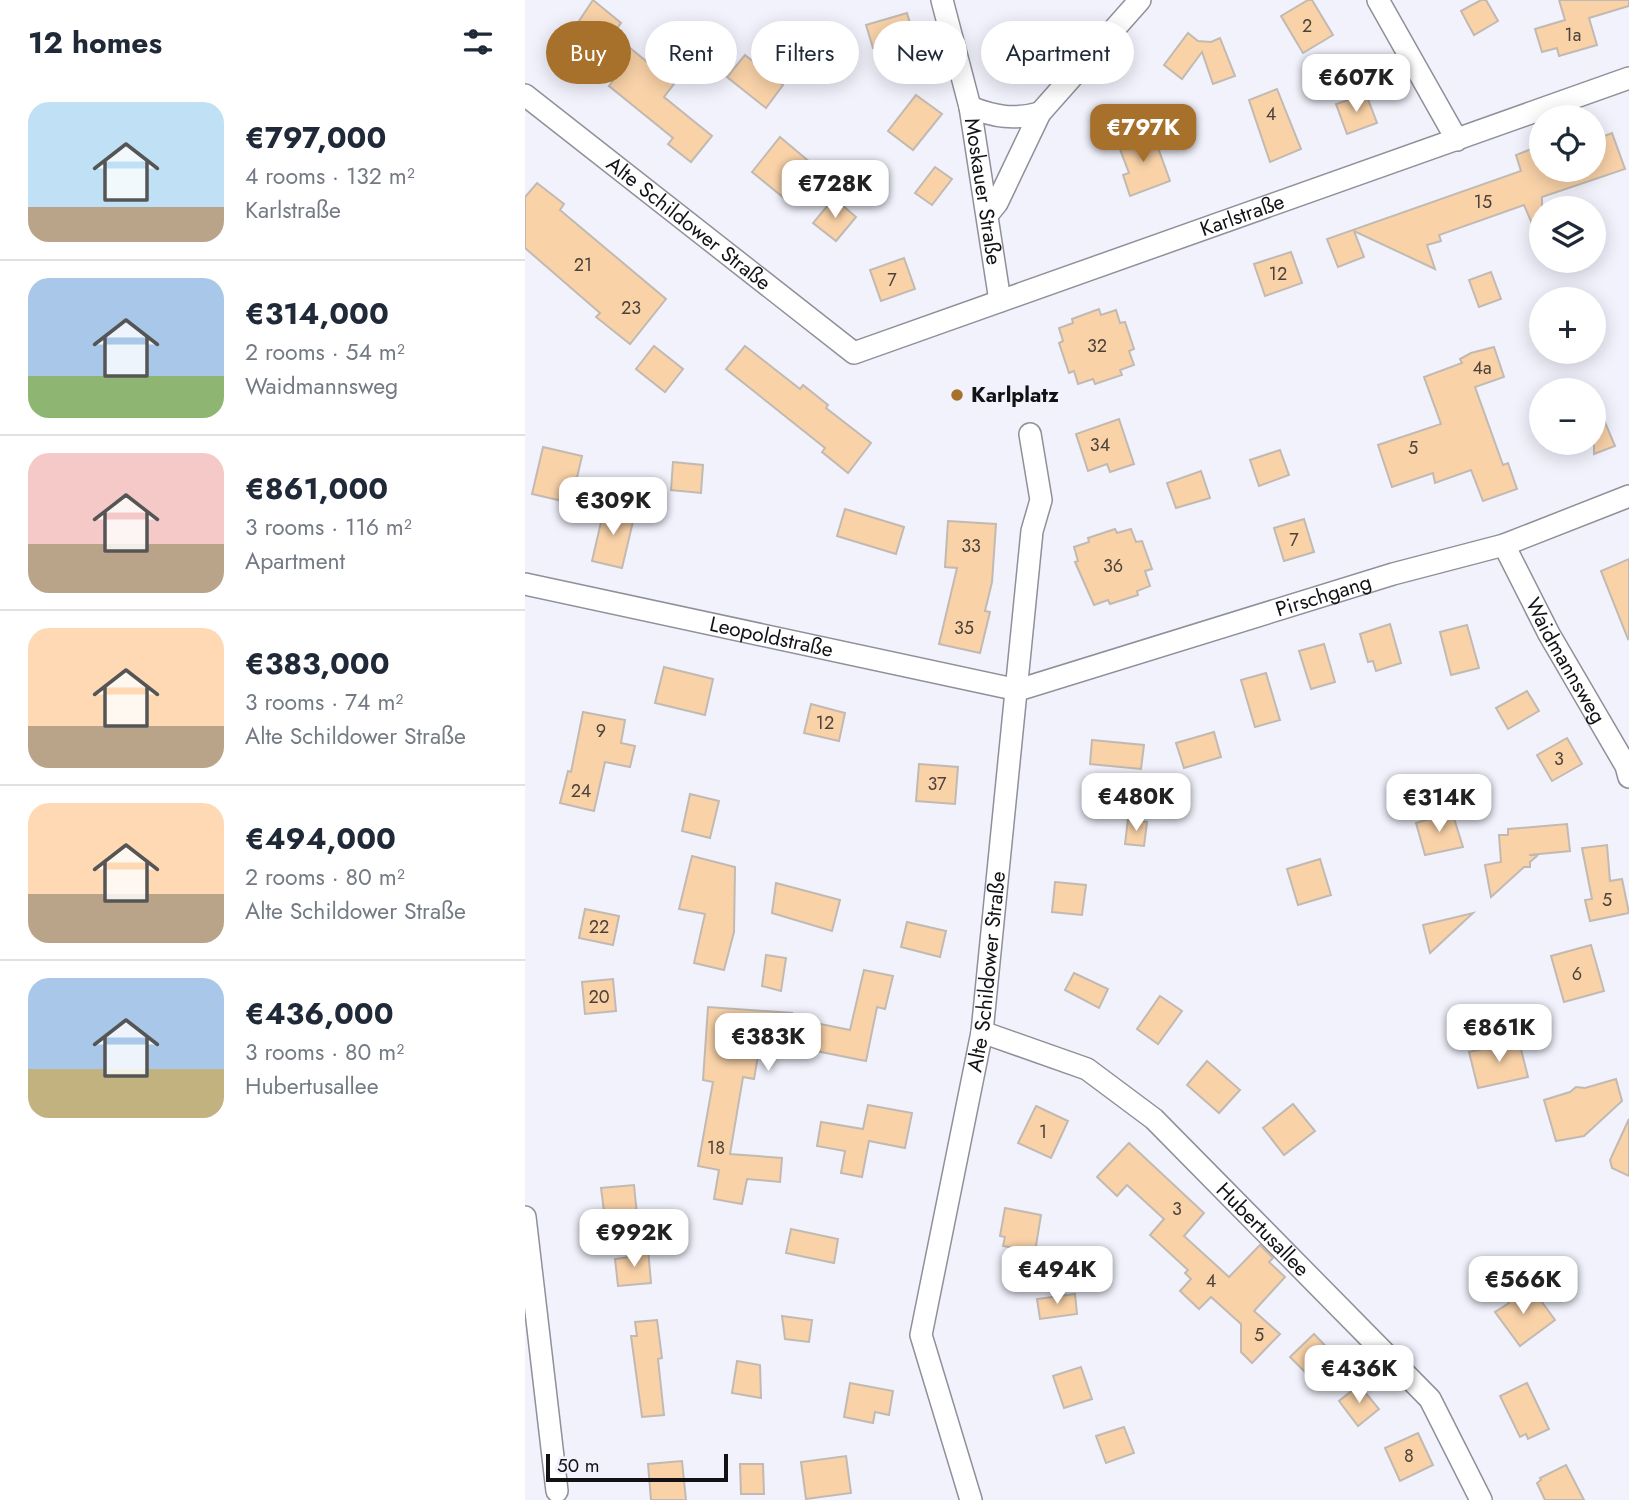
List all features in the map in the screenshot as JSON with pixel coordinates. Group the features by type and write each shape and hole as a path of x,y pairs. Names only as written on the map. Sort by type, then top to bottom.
{"street":[{"name":"Moskauer Straße","path":"942,0 970,107 1000,301"},
{"path":"988,214 997,203 1040,113 1140,0"},
{"path":"1378,0 1457,140"},
{"name":"Karlstraße","path":"854,353 1629,78"},
{"name":"Alte Schildower Straße","path":"525,94 854,353"},
{"path":"970,107 995,117 1022,117 1040,113"},
{"name":"Alte Schildower Straße","path":"971,1500 921,1335 982,1032 1018,690 1031,531 1041,500 1030,434"},
{"name":"Pirschgang","path":"1018,690 1393,574 1504,545 1629,496"},
{"name":"Waidmannsweg","path":"1504,545 1549,634 1629,777"},
{"name":"Leopoldstraße","path":"525,584 1018,690"},
{"name":"Hubertusallee","path":"982,1032 1087,1069 1154,1119 1430,1399 1481,1500"},
{"path":"525,1217 557,1491"}],"building":[{"path":"593,0 619,21 579,21"},
{"path":"1312,0 1333,35 1303,53 1281,16"},
{"path":"1486,0 1498,21 1474,35 1461,11"},
{"path":"1559,0 1629,0 1629,6 1589,18 1597,45 1559,56 1557,48 1542,52 1535,29 1565,20"},
{"path":"907,13 909,21 880,21"},
{"path":"873,23 873,48 866,25"},
{"path":"1188,33 1198,41 1211,42 1220,38 1235,76 1213,84 1202,52 1182,79 1164,65"},
{"path":"631,49 645,60 645,84 674,84 664,97 712,136 691,162 668,144 673,138 609,86 631,84"},
{"path":"745,55 751,60 751,84 783,85 766,108 736,84 737,65"},
{"path":"1277,89 1301,149 1270,162 1249,100"},
{"path":"1366,94 1377,123 1347,134 1336,104"},
{"path":"916,95 942,114 913,150 888,131"},
{"path":"1152,131 1170,181 1130,196 1123,175 1129,173 1118,144"},
{"path":"1612,133 1625,169 1606,175 1606,135"},
{"path":"780,137 812,164 784,198 752,172"},
{"path":"1529,150 1529,182 1586,182 1545,196 1529,196 1529,217 1524,205 1439,235 1441,241 1427,245 1435,269 1354,231 1364,257 1338,267 1327,239 1521,171 1516,155"},
{"path":"935,167 952,179 932,205 915,193"},
{"path":"537,183 564,204 560,210 666,299 630,344 596,317 600,313 525,248 525,197"},
{"path":"834,198 856,217 836,241 813,223"},
{"path":"1291,252 1302,283 1265,296 1254,264"},
{"path":"904,258 915,289 881,301 870,270"},
{"path":"1491,272 1501,299 1479,307 1469,280"},
{"path":"1099,309 1101,315 1116,310 1120,323 1125,322 1134,349 1129,351 1134,365 1120,370 1122,375 1095,384 1093,379 1078,384 1074,371 1069,373 1059,343 1063,341 1059,328 1073,323 1072,319"},
{"path":"654,346 683,369 665,392 636,369"},
{"path":"745,346 800,389 803,385 828,405 826,408 871,443 848,473 822,452 825,448 726,369"},
{"path":"1494,347 1504,377 1475,387 1503,465 1508,463 1517,489 1483,501 1471,470 1435,483 1433,473 1392,487 1378,445 1441,424 1424,377 1462,363 1460,359 1471,353"},
{"path":"1119,419 1134,464 1110,472 1107,464 1088,471 1076,434"},
{"path":"1606,425 1615,446 1606,449"},
{"path":"543,447 582,456 571,503 532,494"},
{"path":"1280,450 1289,475 1259,486 1250,460"},
{"path":"673,462 703,465 701,493 671,490"},
{"path":"1201,471 1210,498 1176,508 1167,483"},
{"path":"605,505 635,513 622,568 592,561"},
{"path":"845,509 904,527 896,554 837,536"},
{"path":"1304,519 1314,552 1284,561 1274,528"},
{"path":"948,521 996,524 992,582 985,611 990,612 980,653 939,644 957,568 945,567"},
{"path":"1115,529 1117,533 1131,529 1136,542 1142,541 1152,569 1145,571 1150,586 1137,591 1138,595 1110,604 1108,600 1094,605 1075,562 1078,561 1074,547 1089,542 1088,538"},
{"path":"1629,559 1629,638 1628,639 1601,571"},
{"path":"1390,624 1401,663 1376,671 1373,661 1368,662 1360,634"},
{"path":"1467,625 1479,668 1451,675 1440,632"},
{"path":"1324,644 1335,682 1311,689 1299,651"},
{"path":"664,667 713,679 705,715 655,703"},
{"path":"1266,673 1280,720 1255,727 1241,680"},
{"path":"1527,691 1539,711 1508,729 1496,708"},
{"path":"811,704 845,713 839,741 804,733"},
{"path":"583,712 625,720 621,743 635,746 630,767 605,762 594,811 560,803 568,771 571,772"},
{"path":"1214,732 1221,757 1184,768 1176,743"},
{"path":"1567,738 1582,764 1552,781 1537,755"},
{"path":"1092,740 1144,745 1141,769 1090,764"},
{"path":"919,764 958,767 955,804 916,801"},
{"path":"690,794 719,801 710,838 682,831"},
{"path":"1452,812 1463,847 1425,855 1416,823"},
{"path":"1128,819 1147,822 1144,846 1125,844"},
{"path":"1567,824 1570,851 1529,855 1538,855 1530,862 1530,867 1524,867 1491,897 1485,865 1501,862 1499,835 1508,835 1508,829"},
{"path":"1607,845 1610,881 1622,879 1629,913 1590,921 1585,900 1592,899 1582,848"},
{"path":"692,856 735,867 734,932 724,970 694,963 705,914 679,909"},
{"path":"1320,859 1331,895 1298,905 1287,869"},
{"path":"1055,882 1086,885 1082,915 1052,912"},
{"path":"776,883 840,900 832,931 772,913"},
{"path":"585,909 619,916 613,945 579,938"},
{"path":"1473,913 1430,953 1423,925"},
{"path":"907,922 946,931 940,957 901,947"},
{"path":"1591,945 1604,991 1564,1002 1551,956"},
{"path":"766,955 786,958 781,991 762,986"},
{"path":"864,970 893,976 885,1009 877,1007 866,1061 786,1045 785,1050 760,1045 754,1079 743,1077 730,1154 782,1158 780,1182 747,1179 742,1204 714,1199 719,1170 698,1166 713,1082 703,1080 708,1007 792,1013 791,1018 850,1030"},
{"path":"1074,973 1108,989 1099,1008 1065,990"},
{"path":"613,979 616,1011 585,1014 582,982"},
{"path":"1160,996 1182,1011 1158,1044 1137,1029"},
{"path":"1519,1041 1528,1077 1478,1088 1469,1052"},
{"path":"1207,1061 1240,1090 1219,1113 1187,1085"},
{"path":"1616,1079 1622,1101 1584,1136 1556,1141 1544,1100 1570,1092 1576,1087 1585,1088"},
{"path":"1293,1104 1315,1131 1284,1155 1263,1128"},
{"path":"868,1105 912,1113 905,1148 869,1141 862,1177 841,1173 845,1151 817,1146 821,1122 863,1129"},
{"path":"1036,1106 1068,1121 1051,1158 1018,1143"},
{"path":"1629,1119 1629,1176 1612,1168 1610,1160"},
{"path":"1129,1143 1204,1213 1184,1236 1229,1277 1260,1245 1273,1258 1269,1262 1285,1277 1254,1311 1280,1334 1252,1363 1241,1352 1241,1324 1211,1297 1199,1309 1180,1291 1191,1279 1185,1273 1188,1270 1150,1235 1164,1219 1127,1185 1117,1196 1097,1177"},
{"path":"634,1185 637,1215 605,1219 601,1188"},
{"path":"1005,1208 1041,1215 1035,1252 1003,1246 1005,1237 1000,1236"},
{"path":"791,1229 838,1239 834,1263 786,1253"},
{"path":"648,1249 651,1283 618,1286 615,1259 629,1257 628,1251"},
{"path":"1495,1284 1542,1302 1555,1320 1520,1346 1495,1312 1509,1303"},
{"path":"1075,1294 1077,1314 1040,1319 1037,1299"},
{"path":"782,1316 812,1320 809,1342 785,1339"},
{"path":"657,1320 662,1358 658,1359 664,1415 642,1417 631,1336 637,1336 635,1322"},
{"path":"1314,1334 1335,1356 1312,1379 1290,1357"},
{"path":"737,1361 760,1365 761,1398 732,1393"},
{"path":"1081,1367 1092,1399 1064,1408 1053,1376"},
{"path":"850,1383 893,1391 889,1415 875,1412 873,1423 844,1417"},
{"path":"1527,1383 1549,1429 1528,1439 1526,1434 1520,1437 1500,1396"},
{"path":"1359,1385 1379,1409 1358,1426 1339,1401"},
{"path":"1124,1427 1134,1453 1106,1463 1096,1436"},
{"path":"1418,1433 1433,1465 1400,1481 1385,1448"},
{"path":"846,1456 851,1493 806,1499 801,1462"},
{"path":"682,1461 686,1500 651,1500 648,1464"},
{"path":"740,1464 763,1464 764,1494 741,1494"},
{"path":"1566,1465 1584,1500 1545,1500 1537,1483 1540,1478"}],"place":[{"name":"Karlplatz","path":"957,395"}]}
